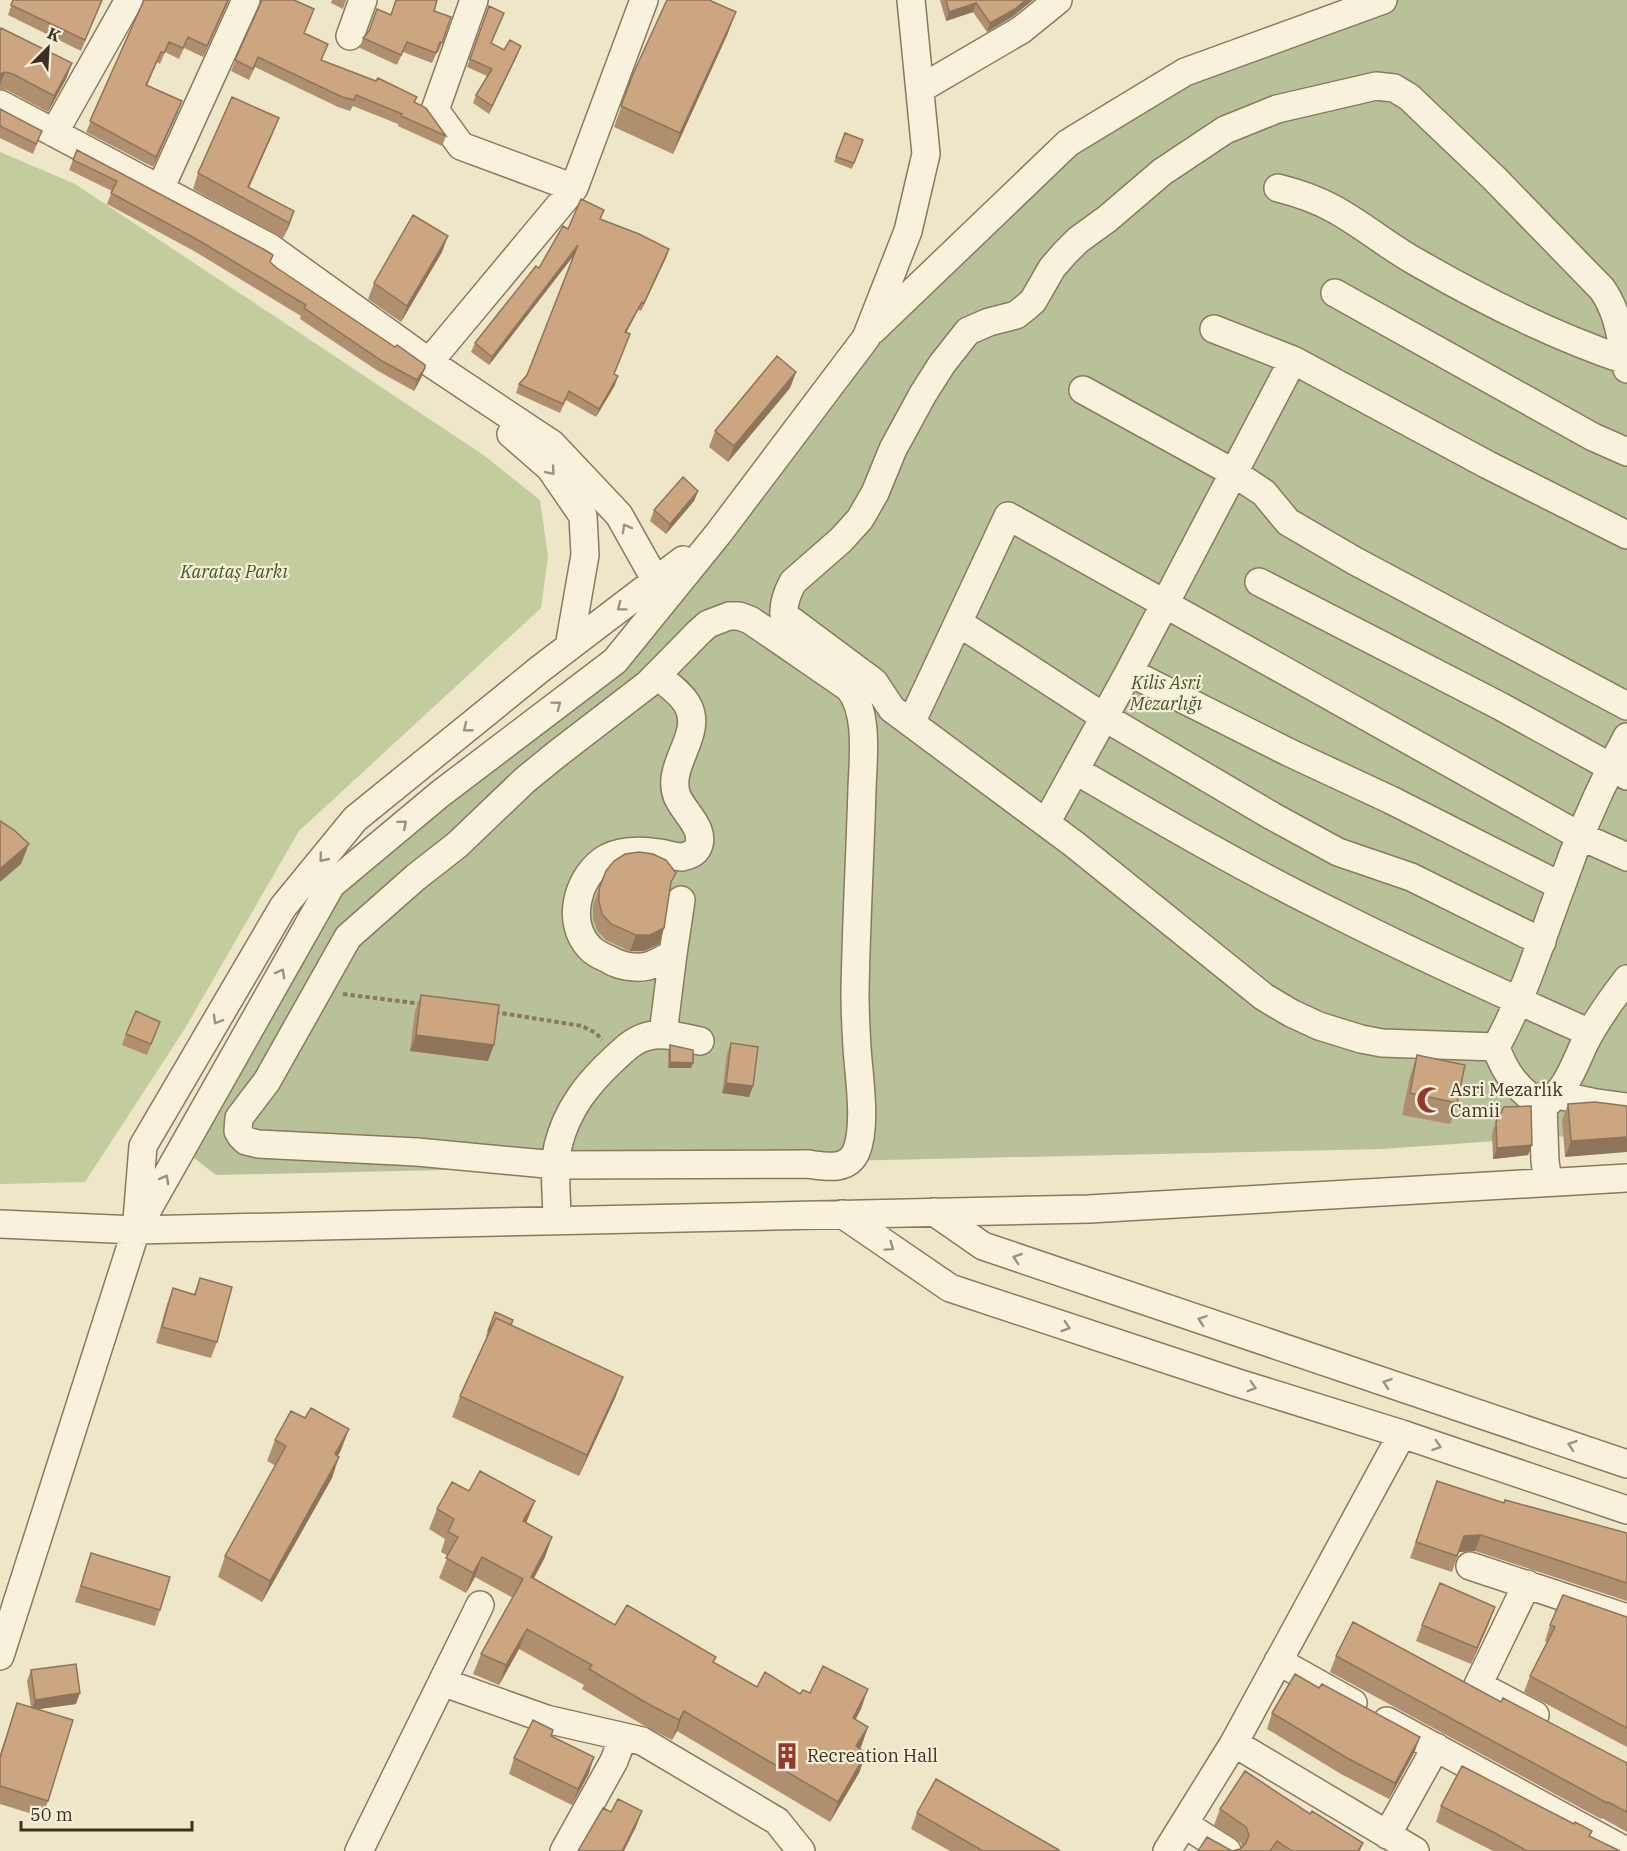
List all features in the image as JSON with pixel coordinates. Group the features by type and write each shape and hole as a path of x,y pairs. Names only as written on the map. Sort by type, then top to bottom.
{"street":[{"path":"54,133 79,67 129,0"},
{"path":"160,189 246,0"},
{"path":"350,36 363,0"},
{"path":"474,0 435,110 462,146 574,188"},
{"path":"429,362 574,188 644,0"},
{"path":"866,338 908,231 926,153 910,0"},
{"path":"920,89 1021,30 1058,0"},
{"path":"136,1230 144,1146 283,907 355,819 569,646 662,588 718,534 866,338 1068,143 1185,72 1383,0"},
{"path":"1496,1047 1382,1043 1339,1033 1291,1013 1264,997 1046,823 892,709 874,682 784,615 783,607 793,582 841,540 860,519 875,493 893,449 923,394 942,364 968,331 989,322 1016,315 1025,308 1033,301 1052,268 1078,240 1107,219 1162,172 1225,130 1277,109 1376,86 1394,88 1409,97 1494,178 1602,289 1619,324 1626,365"},
{"path":"0,104 269,247 429,362 552,444 619,515 662,588"},
{"path":"1278,188 1307,196 1334,209 1421,265 1534,324 1626,365"},
{"path":"1335,293 1593,437 1627,452"},
{"path":"1214,329 1293,360 1488,465 1627,535"},
{"path":"1046,823 1129,672 1293,360"},
{"path":"429,362 550,468 583,516 585,555 569,646"},
{"path":"1083,390 1234,473 1264,493 1288,522 1355,561 1627,706"},
{"path":"910,723 1008,516 1580,836 1627,857"},
{"path":"1259,582 1500,706 1619,772"},
{"path":"0,1656 136,1230 331,885 440,794 615,661 662,588"},
{"path":"739,616 750,621 849,688 860,706 862,777 855,992 862,1114 857,1150 847,1162 836,1167 807,1164 556,1165 417,1152 258,1144 246,1141 241,1136 237,1124 242,1112 267,1081 348,937 416,877 457,845 557,754 652,680 708,624 719,619 739,616"},
{"path":"959,623 1104,717 1272,816 1338,852 1411,877 1542,942"},
{"path":"615,661 681,696 690,709 691,724 677,769 675,786 679,800 698,829 700,842 695,852 684,857 638,852 609,856 586,878 577,903 580,932 589,947 611,962 634,967 649,966 673,954"},
{"path":"1129,672 1288,752 1392,800 1561,886"},
{"path":"1627,736 1619,772 1580,836 1520,1002 1496,1047 1502,1065 1513,1081 1527,1094 1550,1100 1627,1107"},
{"path":"1075,770 1237,863 1337,915 1590,1033"},
{"path":"663,1034 681,900"},
{"path":"1548,1182 1545,1161 1550,1100 1570,1076 1590,1033 1609,1002 1627,979"},
{"path":"557,1220 558,1148 569,1115 589,1083 623,1049 642,1038 663,1034 700,1041"},
{"path":"0,1224 136,1230 1089,1209 1627,1178"},
{"path":"934,1212 983,1246 1627,1464"},
{"path":"842,1214 950,1288 1238,1383 1402,1434 1627,1510"},
{"path":"1167,1851 1234,1743 1402,1434"},
{"path":"1470,1566 1627,1618"},
{"path":"1527,1584 1478,1685 1558,1727"},
{"path":"359,1851 480,1605"},
{"path":"1278,1661 1626,1851"},
{"path":"442,1682 546,1719 642,1741 777,1821 801,1851"},
{"path":"564,1851 614,1761 623,1737"},
{"path":"1234,1743 1400,1845 1436,1748"},
{"path":"1184,1824 1227,1851"}],"path":[{"path":"337,993 429,1004"},
{"path":"486,1011 582,1026 596,1033 616,1057"}],"green space":[{"name":"Kilis Asri Mezarlığı","path":"1376,0 1627,0 1627,1132 1382,1149 216,1175 176,1144 335,880 625,648 796,415 1071,139 1188,68"},
{"name":"Karataş Parkı","path":"0,152 75,184 482,454 540,500 548,557 541,608 299,831 184,1030 85,1182 0,1184"}],"building":[{"path":"13,0 102,0 85,40 11,5"},
{"path":"144,0 228,0 207,46 188,37 183,48 169,42 164,53 161,52 146,85 182,101 156,157 90,121"},
{"path":"262,0 294,0 314,9 304,33 328,44 321,60 376,81 378,78 417,97 414,102 426,108 446,136 356,95 354,100 342,97 258,57 253,69 235,60"},
{"path":"396,0 437,0 434,11 451,17 436,53 407,42 401,55 363,38 369,31 377,9 391,15"},
{"path":"667,0 709,0 736,12 680,133 621,106"},
{"path":"946,0 1026,0 990,23 976,3 949,12"},
{"path":"489,6 504,13 491,43 504,50 510,40 521,46 492,106 476,95 492,69 470,59"},
{"path":"1,28 72,63 54,96 13,74 5,72 0,74"},
{"path":"232,97 279,118 248,187 294,211 289,223 198,173"},
{"path":"0,109 42,131 36,144 0,126"},
{"path":"845,133 863,140 854,163 836,157"},
{"path":"77,150 273,255 270,262 277,268 395,347 397,345 425,365 425,368 417,380 382,361 304,308 306,305 198,240 111,193 117,181 73,160"},
{"path":"581,199 604,210 600,219 669,249 644,303 642,302 625,332 630,334 614,374 618,376 599,409 569,391 563,404 519,384 527,375 578,245 492,357 475,343 536,266 539,268 563,226 568,229"},
{"path":"413,215 448,236 407,306 374,283"},
{"path":"777,356 796,372 734,446 715,431"},
{"path":"683,477 698,491 670,524 654,510"},
{"path":"0,821 29,844 0,869"},
{"path":"639,852 653,854 666,860 676,873 671,882 664,928 650,935 636,935 611,924 602,914 599,902 599,889 606,871 614,861 625,854"},
{"path":"421,995 499,1005 494,1045 416,1035"},
{"path":"136,1011 160,1022 151,1044 126,1034"},
{"path":"731,1043 758,1047 753,1086 726,1083"},
{"path":"670,1045 693,1050 693,1063 670,1062"},
{"path":"1417,1055 1465,1065 1457,1103 1410,1093"},
{"path":"1595,1102 1627,1106 1627,1137 1571,1141 1568,1104"},
{"path":"1531,1106 1532,1145 1497,1148 1496,1122 1504,1107"},
{"path":"200,1278 232,1287 217,1342 162,1327 173,1288 195,1295"},
{"path":"495,1312 513,1320 511,1325 496,1318 489,1332 488,1331"},
{"path":"496,1318 623,1377 587,1455 460,1396"},
{"path":"311,1408 349,1429 335,1454 339,1457 270,1581 225,1556 286,1446 275,1440 291,1411 305,1418"},
{"path":"480,1471 535,1501 523,1521 552,1537 531,1577 615,1625 627,1605 716,1657 713,1662 757,1687 765,1672 800,1694 803,1690 810,1693 823,1666 868,1689 853,1718 868,1727 856,1746 866,1753 838,1802 684,1711 679,1720 650,1705 589,1669 592,1665 527,1629 506,1665 481,1654 523,1579 482,1557 473,1573 446,1558 458,1537 448,1532 454,1519 437,1509 452,1482 469,1491"},
{"path":"1437,1481 1504,1503 1505,1500 1627,1533 1627,1583 1481,1535 1464,1536 1457,1556 1416,1542"},
{"path":"91,1553 170,1577 160,1610 81,1586"},
{"path":"1440,1583 1495,1607 1477,1648 1422,1625"},
{"path":"1563,1595 1627,1617 1627,1728 1530,1676 1555,1627 1550,1625"},
{"path":"1353,1622 1501,1702 1503,1698 1627,1763 1627,1812 1336,1656"},
{"path":"76,1664 80,1693 35,1700 31,1670"},
{"path":"1295,1674 1319,1688 1322,1684 1420,1737 1395,1783 1347,1758 1272,1713"},
{"path":"17,1703 73,1720 48,1801 0,1786 0,1758"},
{"path":"533,1720 553,1730 551,1736 594,1757 578,1789 514,1758"},
{"path":"1462,1766 1592,1831 1589,1836 1620,1851 1527,1851 1441,1806"},
{"path":"1245,1771 1310,1814 1312,1811 1363,1843 1358,1851 1292,1851 1277,1841 1270,1851 1232,1851 1240,1849 1246,1843 1249,1835 1246,1827 1220,1809"},
{"path":"936,1779 1059,1851 983,1851 917,1813"},
{"path":"618,1799 642,1811 622,1851 578,1851 603,1808 611,1812"},
{"path":"1207,1837 1232,1851 1198,1851"}],"place":[{"name":"Asri Mezarlık Camii","path":"1430,1100"},
{"name":"Recreation Hall","path":"787,1756"}]}
